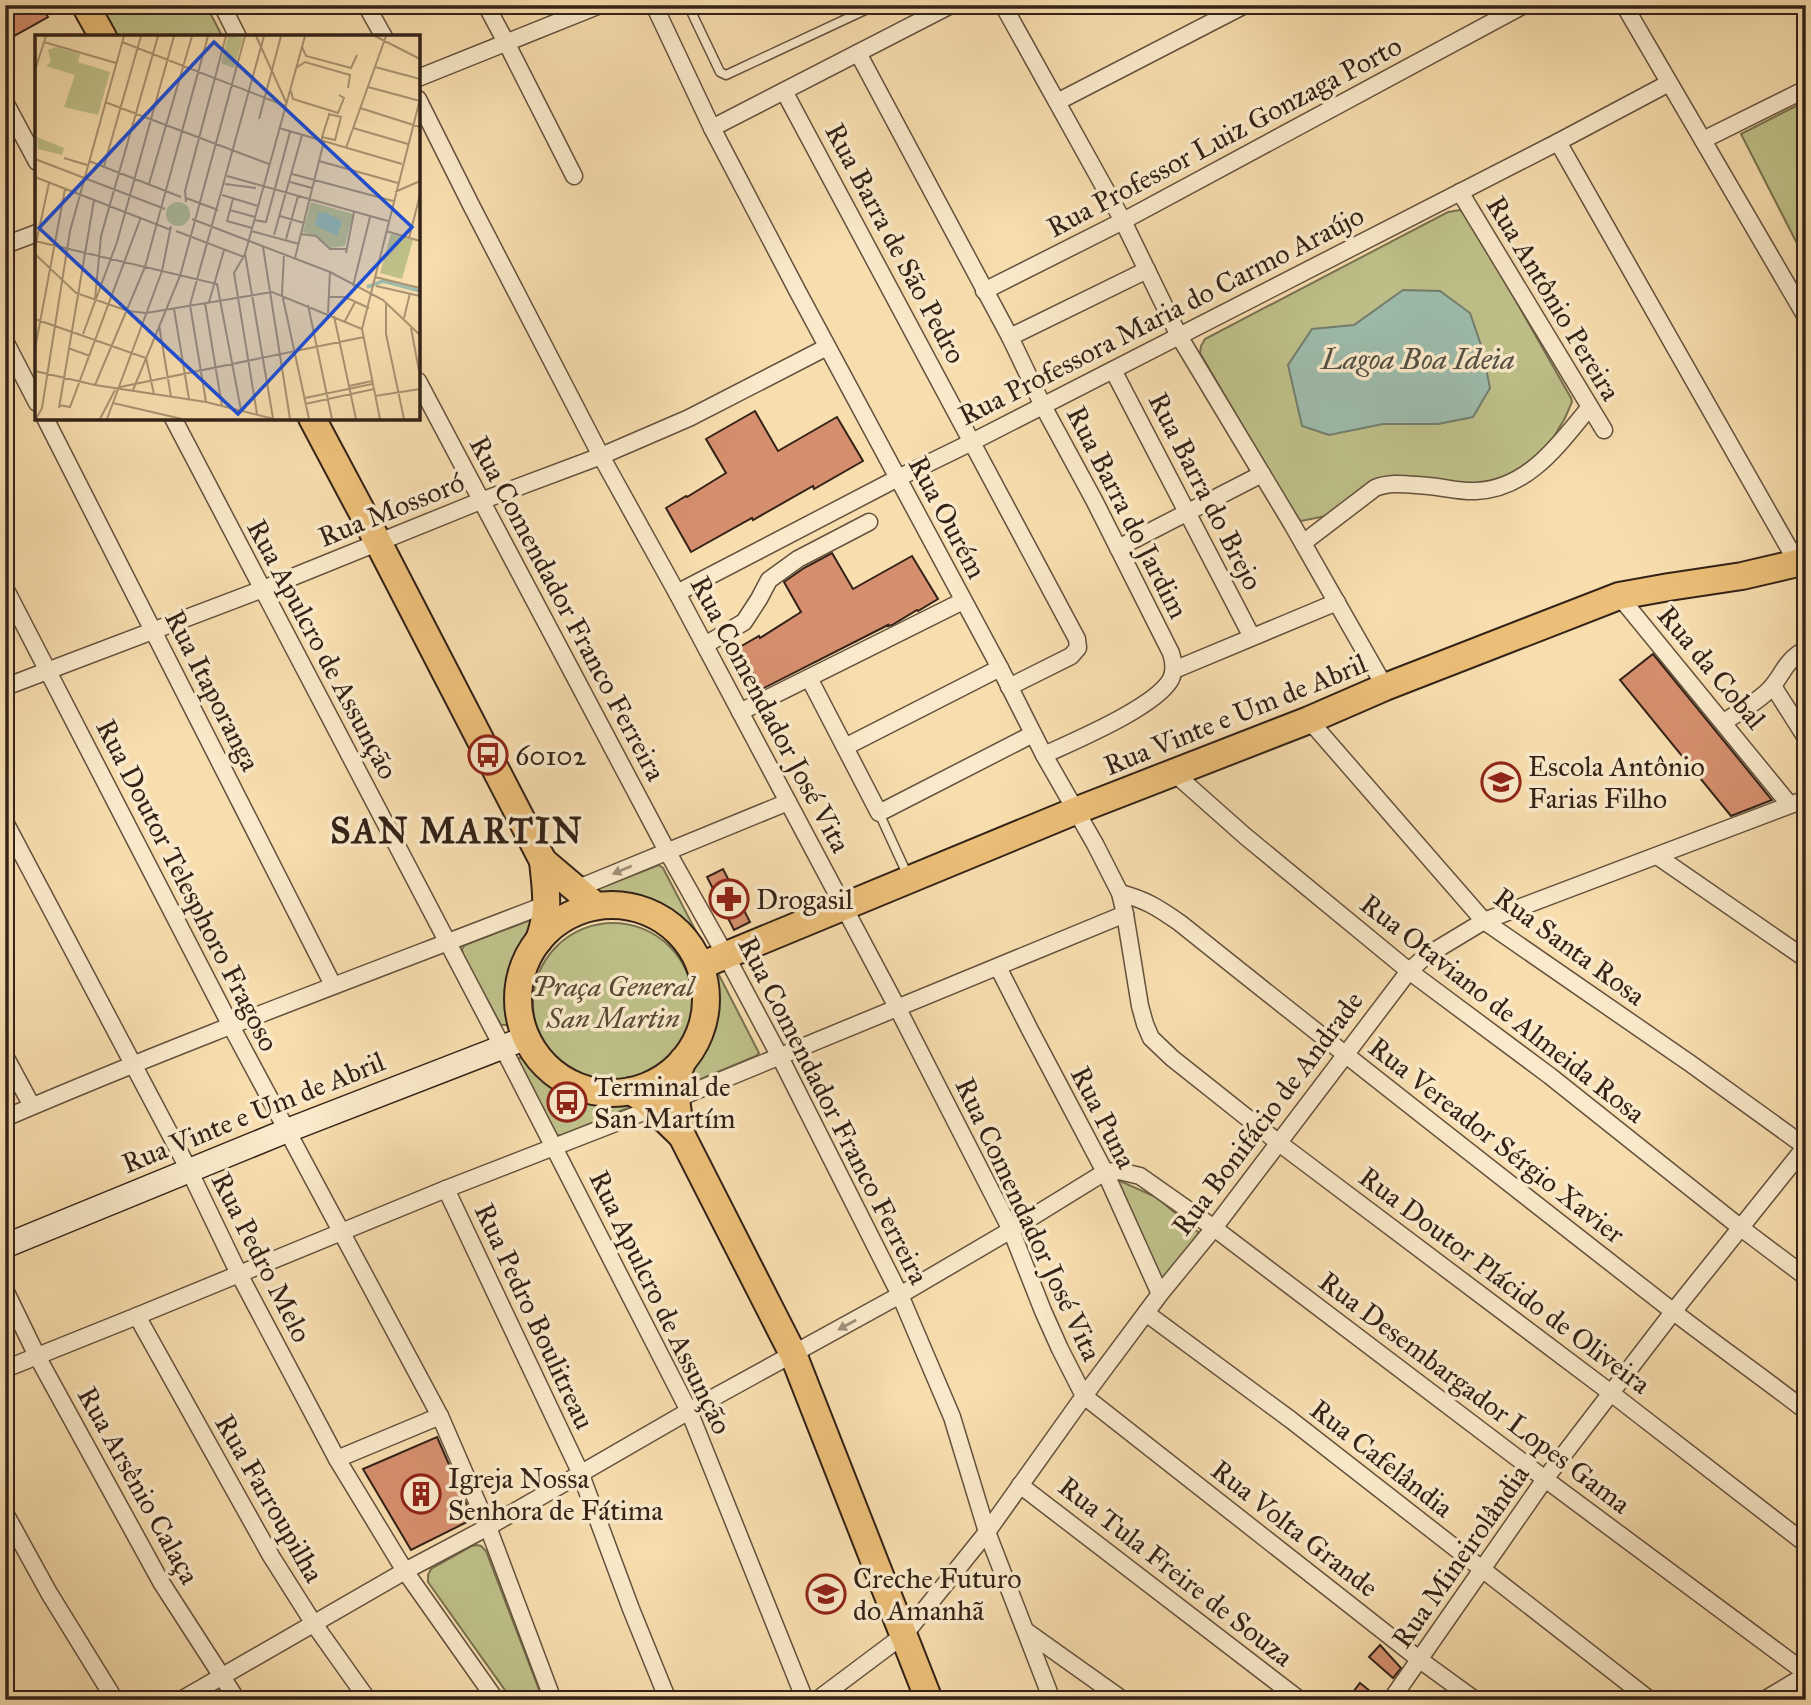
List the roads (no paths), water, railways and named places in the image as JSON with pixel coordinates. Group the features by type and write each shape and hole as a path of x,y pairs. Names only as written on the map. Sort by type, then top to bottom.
{"main road":[{"path":"85,5 102,35"},
{"path":"313,420 543,861 547,904 539,940"},
{"name":"Rua Vinte e Um de Abril","path":"700,966 1075,811 1619,596 1742,576 1802,562"},
{"path":"543,861 596,906"},
{"path":"683,1060 659,1080 631,1091 589,1091 569,1084 515,1043 519,1018 517,998 520,977 527,957 539,940 565,918 580,911 596,906 618,905 659,917 677,930 691,947 700,966 705,987 705,1009 700,1030 683,1060 666,1104 793,1354 929,1700"},
{"path":"631,1091 645,1100 666,1104"}],"street":[{"path":"222,5 237,35"},
{"path":"366,5 383,35"},
{"path":"486,5 573,176"},
{"path":"420,77 600,5"},
{"name":"Rua Ourém","path":"654,5 712,128 1044,755 1120,893 1144,1024 1151,1038 1172,1058"},
{"path":"712,128 951,5"},
{"path":"1003,5 1123,221 1180,335 1385,687"},
{"path":"1057,102 1245,5"},
{"name":"Rua Professor Luiz Gonzaga Porto","path":"984,291 1123,221 1524,5"},
{"path":"1624,5 1806,317"},
{"name":"Rua Barra do Jardim","path":"858,53 1010,337 1171,653 1174,670"},
{"name":"Rua Professora Maria do Carmo Araújo","path":"677,593 1669,83"},
{"path":"1703,140 1806,89"},
{"name":"Rua Barra de São Pedro","path":"784,91 1078,644 1071,656 1009,687"},
{"path":"5,102 35,158"},
{"name":"Rua Comendador José Vita","path":"420,103 601,456 705,645 897,1007 1011,1230 1042,1311 1084,1396"},
{"path":"1558,142 1802,562"},
{"name":"Rua Antônio Pereira","path":"1460,192 1604,430"},
{"path":"5,245 35,234"},
{"path":"1010,337 1147,270"},
{"path":"5,341 35,399"},
{"name":"Rua Mossoró","path":"5,687 601,456 689,418 827,347"},
{"name":"Rua Barra do Brejo","path":"1113,370 1252,637"},
{"name":"Rua Comendador Franco Ferreira","path":"420,385 667,851 726,954 900,1295 952,1417 988,1532 1052,1700"},
{"path":"1303,543 1375,488 1385,485 1448,487 1474,491 1510,483 1538,466 1590,408"},
{"name":"Rua Itaporanga","path":"46,420 333,985"},
{"name":"Rua Apulcro de Assunção","path":"174,420 447,943 515,1043 555,1147 689,1411 805,1700"},
{"path":"1118,548 1262,474"},
{"path":"705,645 744,622 769,580 797,559 869,522"},
{"name":"Rua Doutor Telesphoro Fragoso","path":"5,588 230,1026 440,1416 488,1527 554,1700"},
{"name":"Rua da Cobal","path":"1619,596 1724,722 1798,802"},
{"path":"740,712 963,601"},
{"path":"1044,755 1151,700 1164,688 1174,670 1337,602"},
{"path":"1724,722 1757,701 1773,685 1786,664 1806,649"},
{"path":"845,747 999,668"},
{"path":"809,678 879,813 1033,734"},
{"path":"1773,685 1806,738"},
{"name":"Rua Santa Rosa","path":"1309,720 1484,921 1806,1147"},
{"name":"Rua Otaviano de Almeida Rosa","path":"1174,773 1245,836 1409,971 1550,1076 1806,1277"},
{"path":"576,889 788,802"},
{"name":"Rua Bonifácio de Andrade","path":"817,1700 905,1634 988,1532 1160,1294 1214,1228 1409,971 1426,956 1484,921 1798,802"},
{"name":"Rua Pedro Melo","path":"5,822 189,1170 239,1274 337,1460 405,1570 496,1700"},
{"path":"1657,856 1806,960"},
{"name":"Rua Vereador Sérgio Xavier","path":"1120,893 1143,899 1180,923 1673,1312 1806,1411"},
{"path":"5,1118 132,1064 547,904"},
{"path":"5,1368 446,1189 666,1104 1125,914"},
{"name":"Rua Puna","path":"998,967 1104,1172 1160,1294"},
{"name":"Rua Vinte e Um de Abril","path":"5,1246 286,1131 515,1043"},
{"path":"5,1056 32,1107"},
{"name":"Rua Doutor Plácido de Oliveira","path":"1172,1058 1279,1143 1806,1544"},
{"name":"Rua Mineirolândia","path":"1391,1700 1545,1479 1673,1312 1806,1147"},
{"name":"Rua Desembargador Lopes Gama","path":"1104,1172 1119,1171 1140,1176 1214,1228 1806,1674"},
{"path":"181,1700 405,1570 488,1527 580,1472 900,1295 1104,1172"},
{"name":"Rua Pedro Boulitreau","path":"446,1189 580,1472 668,1700"},
{"name":"Rua Arsênio Calaça","path":"5,1290 37,1356 161,1582 237,1700"},
{"name":"Rua Cafelândia","path":"1146,1313 1291,1420 1650,1700"},
{"name":"Rua Farroupilha","path":"137,1316 271,1556 314,1624 368,1700"},
{"name":"Rua Volta Grande","path":"1084,1396 1420,1660 1475,1700"},
{"path":"337,1460 440,1416"},
{"name":"Rua Tula Freire de Souza","path":"1020,1485 1300,1700"},
{"path":"5,1513 49,1593 116,1700"},
{"path":"1026,1631 1123,1700"},
{"path":"1764,1700 1806,1674"}],"lane":[{"path":"688,5 720,72 726,75 876,5"},
{"path":"879,813 910,879"}],"water":[{"name":"Lagoa Boa Ideia","path":"1403,290 1440,291 1470,313 1482,348 1490,388 1473,417 1438,424 1383,424 1329,435 1302,426 1288,365 1312,329 1354,325"}],"place":[{"name":"60102","path":"488,755"},
{"name":"Escola Antônio Farias Filho","path":"1501,782"},
{"name":"Drogasil","path":"729,899"},
{"name":"Terminal de San Martím","path":"567,1102"},
{"name":"Igreja Nossa Senhora de Fátima","path":"421,1494"},
{"name":"Creche Futuro do Amanhã","path":"826,1594"}],"district":[{"name":"SAN MARTIN","path":"457,831"}],"park label":[{"name":"Praça General San Martin","path":"613,1002"}]}
